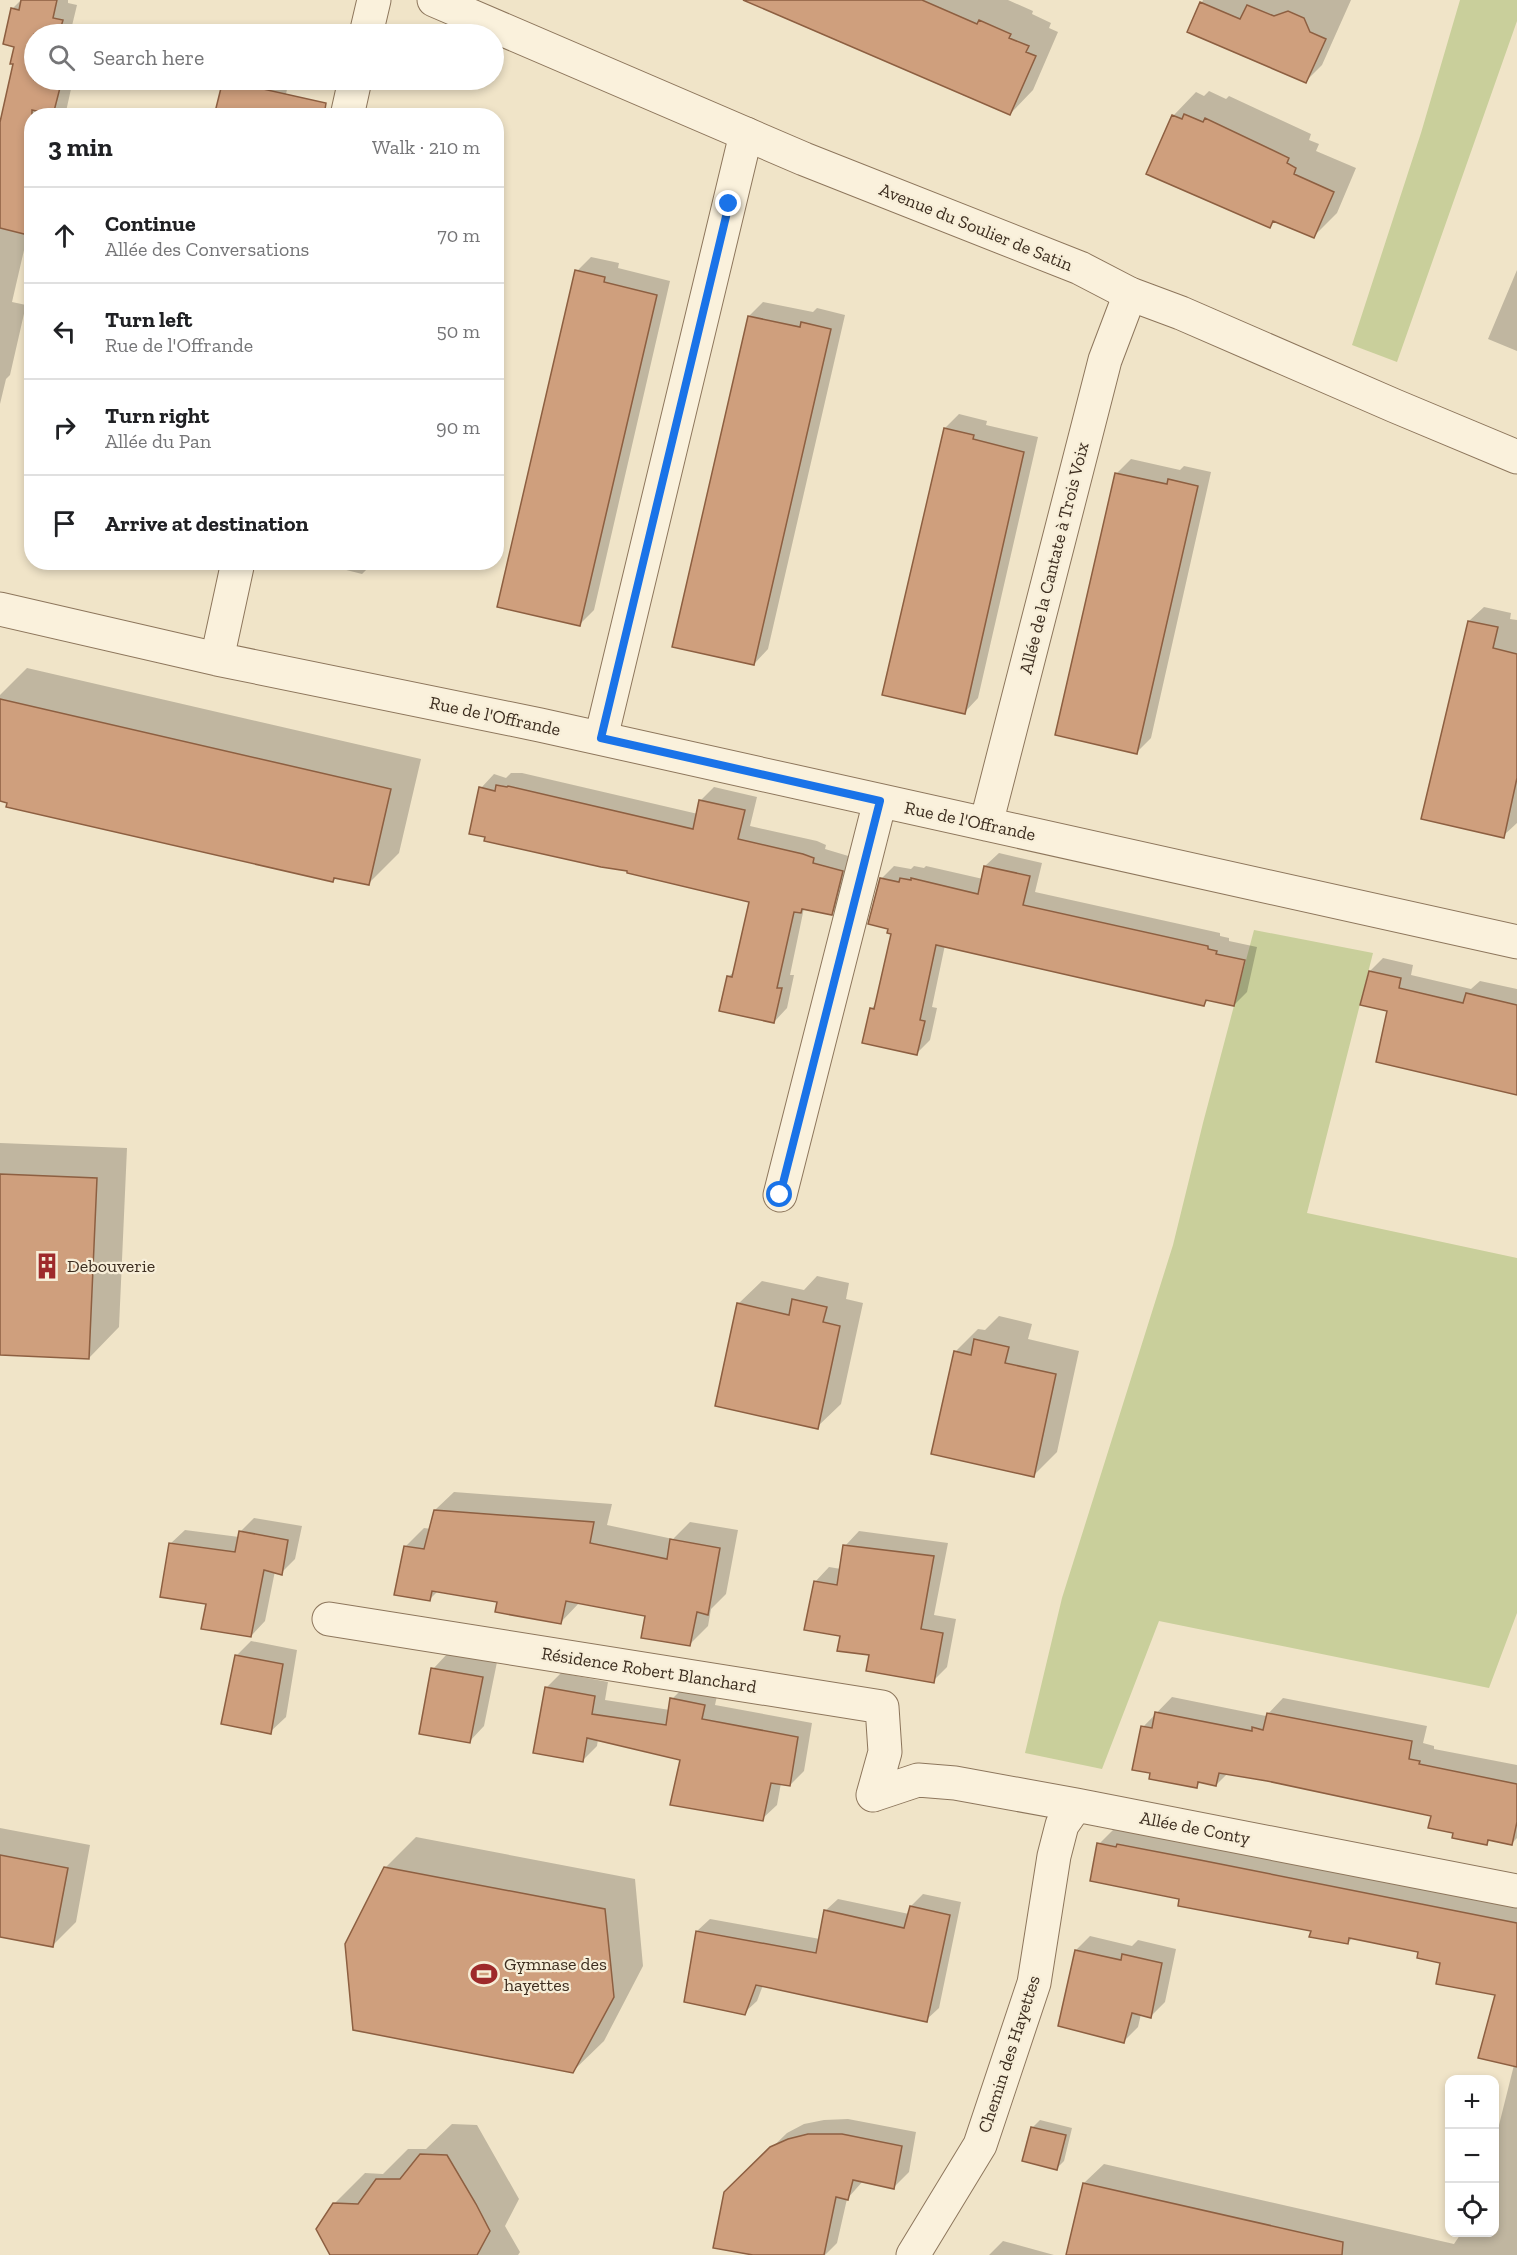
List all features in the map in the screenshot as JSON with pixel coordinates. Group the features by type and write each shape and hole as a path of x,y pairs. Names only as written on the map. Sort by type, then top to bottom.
{"street":[{"path":"368,24 374,0"},
{"name":"Avenue du Soulier de Satin","path":"434,0 490,24"},
{"name":"Avenue du Soulier de Satin","path":"504,30 746,134 1080,268 1130,294 1181,313 1517,457"},
{"path":"349,108 353,90"},
{"path":"601,738 746,134"},
{"name":"Allée de la Cantate à Trois Voix","path":"986,824 1105,360 1130,294"},
{"path":"217,659 236,570"},
{"name":"Rue de l'Offrande","path":"0,609 217,659 601,738 1517,942"},
{"path":"780,1195 880,801"},
{"name":"Résidence Robert Blanchard","path":"329,1619 882,1707 885,1752 873,1794"},
{"name":"Allée de Conty","path":"873,1794 918,1780 955,1783 1076,1804 1517,1891"},
{"name":"Chemin des Hayettes","path":"913,2255 980,2145 1034,1983 1054,1856 1062,1825 1076,1804"}],"green space":[{"path":"1460,0 1517,0 1517,21 1397,362 1352,345 1421,133"},
{"path":"1254,930 1373,953 1307,1213 1517,1258 1517,1613 1489,1688 1159,1621 1102,1769 1025,1753 1062,1598 1173,1245"}],"building":[{"path":"21,0 57,0 53,18 63,20 62,24 24,24 24,90 59,90 55,108 24,108 24,234 0,228 0,122 13,64 10,64 14,47 3,44 11,8 19,10"},
{"path":"743,0 922,0 977,24 979,20 1011,34 1009,38 1029,46 1026,52 1036,56 1010,115"},
{"path":"1200,2 1240,19 1247,5 1274,16 1288,11 1304,18 1310,32 1326,39 1306,83 1187,32"},
{"path":"220,90 268,90 326,103 325,108 216,108"},
{"path":"1184,114 1203,122 1205,118 1289,158 1287,163 1296,168 1294,174 1334,192 1314,238 1273,221 1270,228 1146,174 1172,115 1182,119"},
{"path":"575,270 605,277 604,282 657,295 580,626 497,607"},
{"path":"748,316 800,327 801,322 831,329 754,665 672,647"},
{"path":"944,428 974,435 973,439 1024,452 965,714 882,695"},
{"path":"1115,473 1167,484 1168,479 1198,486 1137,754 1055,735"},
{"path":"1468,621 1498,627 1493,648 1517,654 1517,778 1504,838 1421,819"},
{"path":"0,699 391,789 369,885 334,878 333,882 6,807 7,803 0,801"},
{"path":"496,785 693,829 699,800 745,810 738,839 803,854 814,858 813,863 843,871 832,915 802,909 801,913 794,912 777,988 782,988 774,1023 719,1011 727,976 732,977 749,902 627,873 627,871 484,841 485,837 469,834 479,787 495,791"},
{"path":"984,866 1030,876 1023,905 1208,946 1208,949 1217,951 1216,954 1245,960 1234,1006 1206,1000 1204,1006 936,945 920,1020 925,1021 917,1055 862,1043 870,1008 874,1009 891,934 887,933 888,929 868,924 880,878 899,882 900,878 911,880 911,878 978,894"},
{"path":"1369,971 1401,978 1399,988 1463,1003 1466,993 1517,1005 1517,1095 1376,1062 1387,1011 1360,1005"},
{"name":"Debouverie","path":"0,1174 97,1178 89,1359 0,1355"},
{"path":"792,1299 827,1307 823,1322 840,1326 818,1429 715,1406 737,1303 789,1315"},
{"path":"974,1339 1009,1347 1005,1363 1056,1374 1034,1477 931,1454 954,1351 971,1355"},
{"path":"434,1510 594,1522 590,1543 667,1559 670,1539 720,1548 708,1615 697,1612 690,1646 641,1638 645,1616 566,1601 561,1624 495,1612 497,1602 432,1591 430,1601 394,1595 404,1546 424,1549"},
{"path":"239,1531 288,1540 282,1575 264,1570 251,1637 201,1629 206,1604 160,1597 169,1543 235,1552"},
{"path":"843,1545 934,1556 921,1629 943,1633 934,1683 866,1671 869,1655 837,1651 840,1636 804,1630 814,1581 837,1585"},
{"path":"235,1655 283,1664 271,1734 221,1724"},
{"path":"431,1668 483,1677 470,1743 419,1734"},
{"path":"545,1687 595,1696 592,1714 666,1725 670,1698 705,1705 702,1719 798,1737 790,1786 771,1783 763,1821 670,1805 680,1760 587,1738 583,1762 533,1753"},
{"path":"1155,1712 1252,1731 1252,1727 1263,1730 1267,1713 1412,1741 1409,1759 1420,1761 1419,1764 1517,1784 1517,1822 1512,1845 1488,1840 1487,1845 1452,1838 1453,1833 1428,1828 1431,1816 1267,1781 1219,1773 1216,1786 1198,1782 1197,1788 1149,1779 1150,1773 1132,1770 1141,1726 1152,1728"},
{"path":"1097,1843 1116,1847 1117,1844 1517,1923 1517,2067 1478,2058 1495,1995 1436,1984 1440,1963 1417,1958 1418,1952 1349,1938 1348,1944 1309,1937 1311,1931 1178,1906 1179,1899 1090,1881"},
{"path":"0,1855 68,1868 53,1947 0,1937"},
{"path":"384,1867 605,1909 614,1997 573,2073 353,2030 345,1944"},
{"path":"910,1906 950,1915 927,2022 756,1985 745,2015 684,2002 696,1931 816,1953 824,1910 904,1928"},
{"path":"1075,1950 1121,1960 1122,1954 1162,1963 1151,2018 1132,2013 1124,2043 1058,2026"},
{"path":"1031,2127 1066,2135 1057,2170 1022,2161"},
{"path":"808,2134 842,2134 902,2146 894,2189 853,2180 848,2200 836,2197 824,2255 753,2255 713,2248 724,2192 770,2147"},
{"path":"420,2154 447,2155 476,2204 490,2231 477,2255 330,2255 316,2229 333,2203 358,2204 376,2179 400,2179"},
{"path":"1083,2183 1343,2242 1342,2255 1066,2255"}],"place":[{"name":"Debouverie","path":"47,1266"},
{"name":"Gymnase des hayettes","path":"484,1974"}],"route":[{"path":"729,204 601,738 880,801 780,1195"}]}
